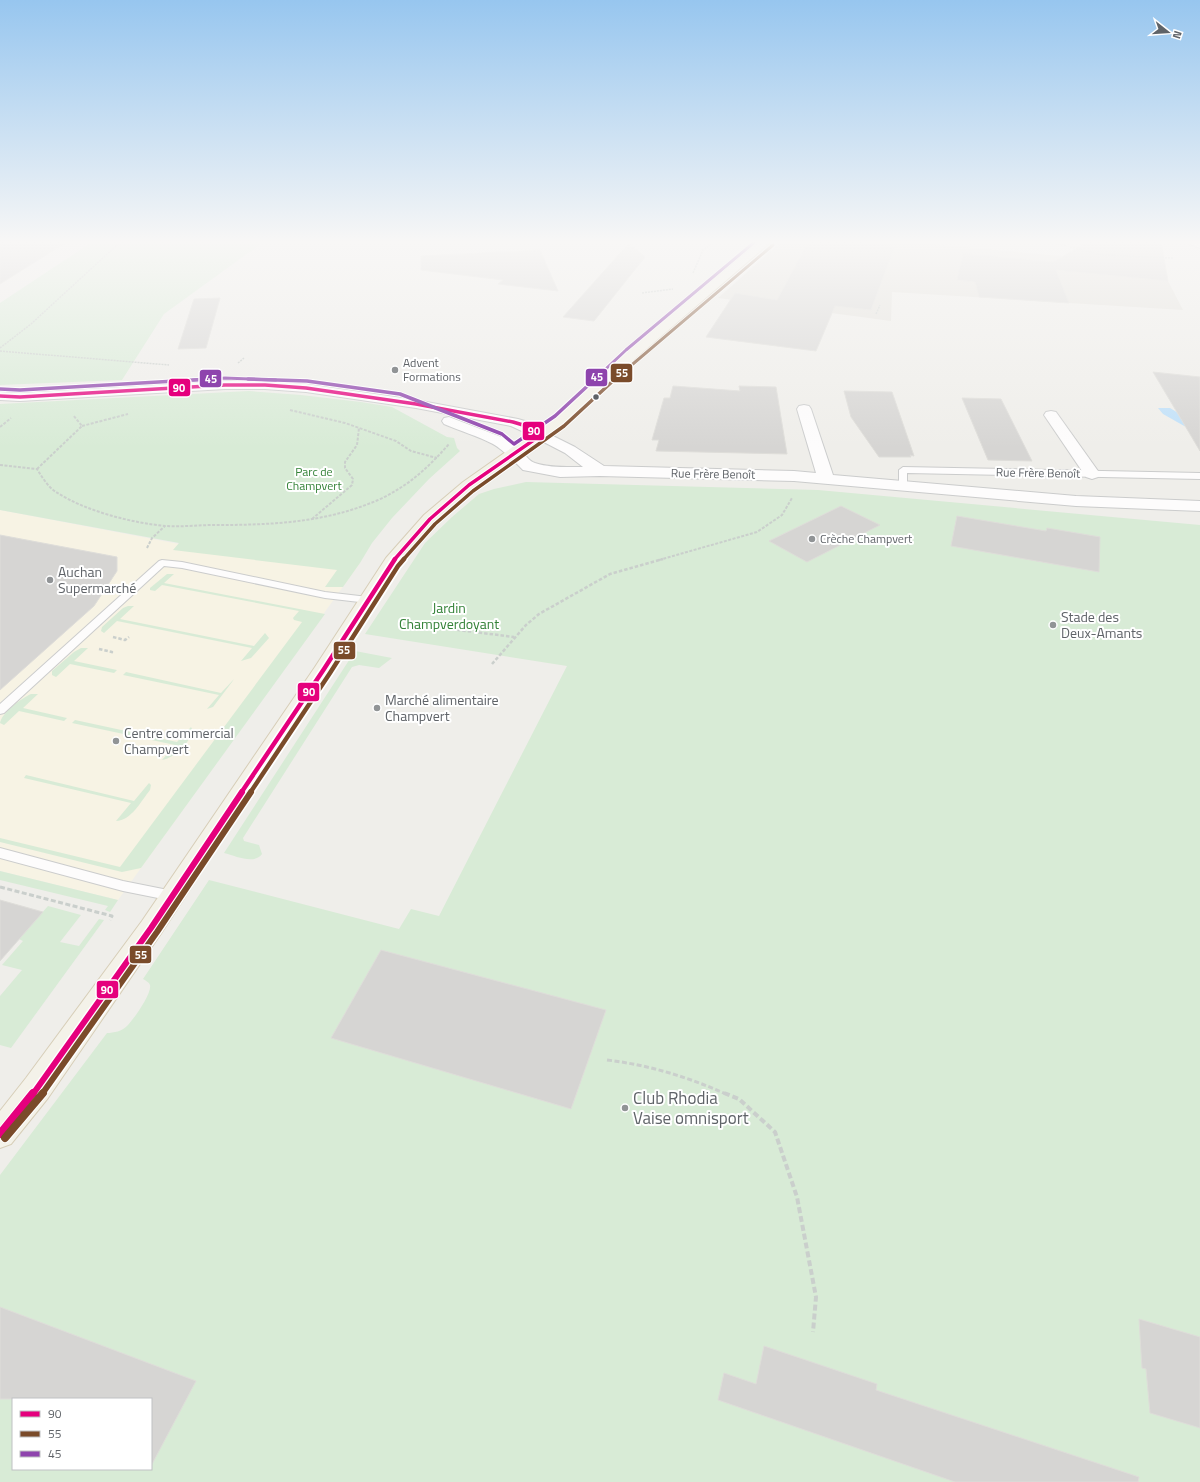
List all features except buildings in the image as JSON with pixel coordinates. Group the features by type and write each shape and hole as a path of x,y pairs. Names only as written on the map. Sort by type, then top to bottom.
{"main road":[{"path":"0,1134 42,1082 104,997 324,669 392,562 430,519 469,485 559,422 631,355 686,309"}],"street":[{"path":"0,396 85,394 225,385 264,385 306,388 398,401 513,422 523,425 570,450 600,471"},
{"name":"Rue Frère Benoît","path":"398,401 499,441 529,467 560,472 600,471 794,476 1076,501 1200,506"},
{"path":"804,409 826,478"},
{"name":"Rue Frère Benoît","path":"1051,415 1092,474"},
{"name":"Rue Frère Benoît","path":"1076,501 1147,512 1200,517"}],"lane":[{"name":"Rue Frère Benoît","path":"903,485 903,470 1200,476"},
{"path":"0,710 162,563 182,565 325,595 368,600"},
{"path":"0,853 123,886 173,896"}],"path":[{"path":"0,348 47,309"},
{"path":"876,314 878,309"},
{"path":"0,351 173,366"},
{"path":"82,426 72,416 85,394"},
{"path":"284,410 320,416 359,428 396,440 411,451 437,458"},
{"path":"0,465 37,469 82,426 132,413"},
{"path":"310,520 352,485 353,479 345,468 345,462 360,436 359,428"},
{"path":"37,469 45,481 56,492 97,510 166,526 241,526 310,520 351,510 387,496 412,481 437,458 450,443"},
{"path":"492,664 515,637 539,614 610,574 757,532 777,521 782,516 787,510 794,493"},
{"path":"435,627 515,637"},
{"path":"0,887 112,916 110,920"},
{"path":"607,1060 633,1063 693,1079 739,1099 775,1132 797,1197 803,1228 816,1297 813,1332"}],"shaded area":[{"path":"802,309 891,309 891,321"},
{"name":"Centre commercial Champvert","path":"0,510 179,544 360,563 118,900 0,871"}],"green space":[{"path":"0,309 171,309 164,314 122,380 0,385"},
{"name":"Parc de Champvert","path":"249,391 301,395 392,407 447,437 454,438 457,448 460,451 429,479 392,518 372,543 343,587 325,587 337,570 173,550 179,543 0,510 0,404"},
{"name":"Club Rhodia Vaise omnisport","path":"526,482 818,490 1200,525 1200,1482 0,1482 0,1175 107,1033 112,1033 125,1028 138,1012 150,989 150,984 143,979 209,880 399,929 411,909 439,916 567,666 365,634 425,543 479,494"},
{"path":"167,574 174,574 164,583 325,614 141,868 122,872 0,842 0,838 120,867 302,622 294,620 293,618 299,611 162,585 155,591 150,590 150,588"},
{"path":"134,606 120,619 254,646 265,633 269,638 251,658 241,661 252,648 117,621 104,633 101,631 102,627 123,608"},
{"path":"81,648 88,648 74,661 117,670 114,673 70,664 56,677 52,675 52,671 74,652"},
{"path":"355,651 392,658 379,668 359,665 352,667 243,838 244,841 259,845 262,854 254,859 244,859 224,853"},
{"path":"126,672 221,693 234,679 213,707 207,709 219,695 123,675"},
{"path":"31,694 38,694 23,708 67,718 64,721 19,711 4,725 0,723 4,714 8,710"},
{"path":"75,720 177,742 191,727 193,731 181,749 167,759 162,760 175,745 72,723"},
{"path":"26,775 134,801 149,783 151,785 150,790 131,814 126,818 116,821 131,803 24,778"},
{"path":"0,871 118,900 110,912 105,910 108,906 0,880"},
{"path":"48,906 81,915 60,942 79,946 99,919 104,920 11,1048 0,1045 0,996 22,970 2,965 23,941 19,939"}],"water":[{"path":"1158,408 1170,408 1196,424 1186,427 1163,414"}],"transit line":[{"name":"45","path":"0,389 20,390 225,378 307,381 400,394 502,434 514,444 555,416 626,350 675,309"},
{"name":"55","path":"5,1138 43,1092 157,932 330,673 398,566 435,524 473,491 564,426 636,360 697,309"},
{"name":"90","path":"0,396 20,397 225,385 265,385 306,388 416,404 513,422 523,425 541,435 469,485 430,519 392,562 324,669 151,928 37,1088 0,1134"}],"place":[{"name":"Advent Formations","path":"395,370"},
{"name":"Crèche Champvert","path":"812,539"},
{"name":"Auchan Supermarché","path":"50,580"},
{"name":"Stade des Deux-Amants","path":"1053,625"},
{"name":"Marché alimentaire Champvert","path":"377,708"},
{"name":"Centre commercial Champvert","path":"116,741"},
{"name":"Club Rhodia Vaise omnisport","path":"625,1108"}],"park label":[{"name":"Jardin Champverdoyant","path":"449,616"}]}
